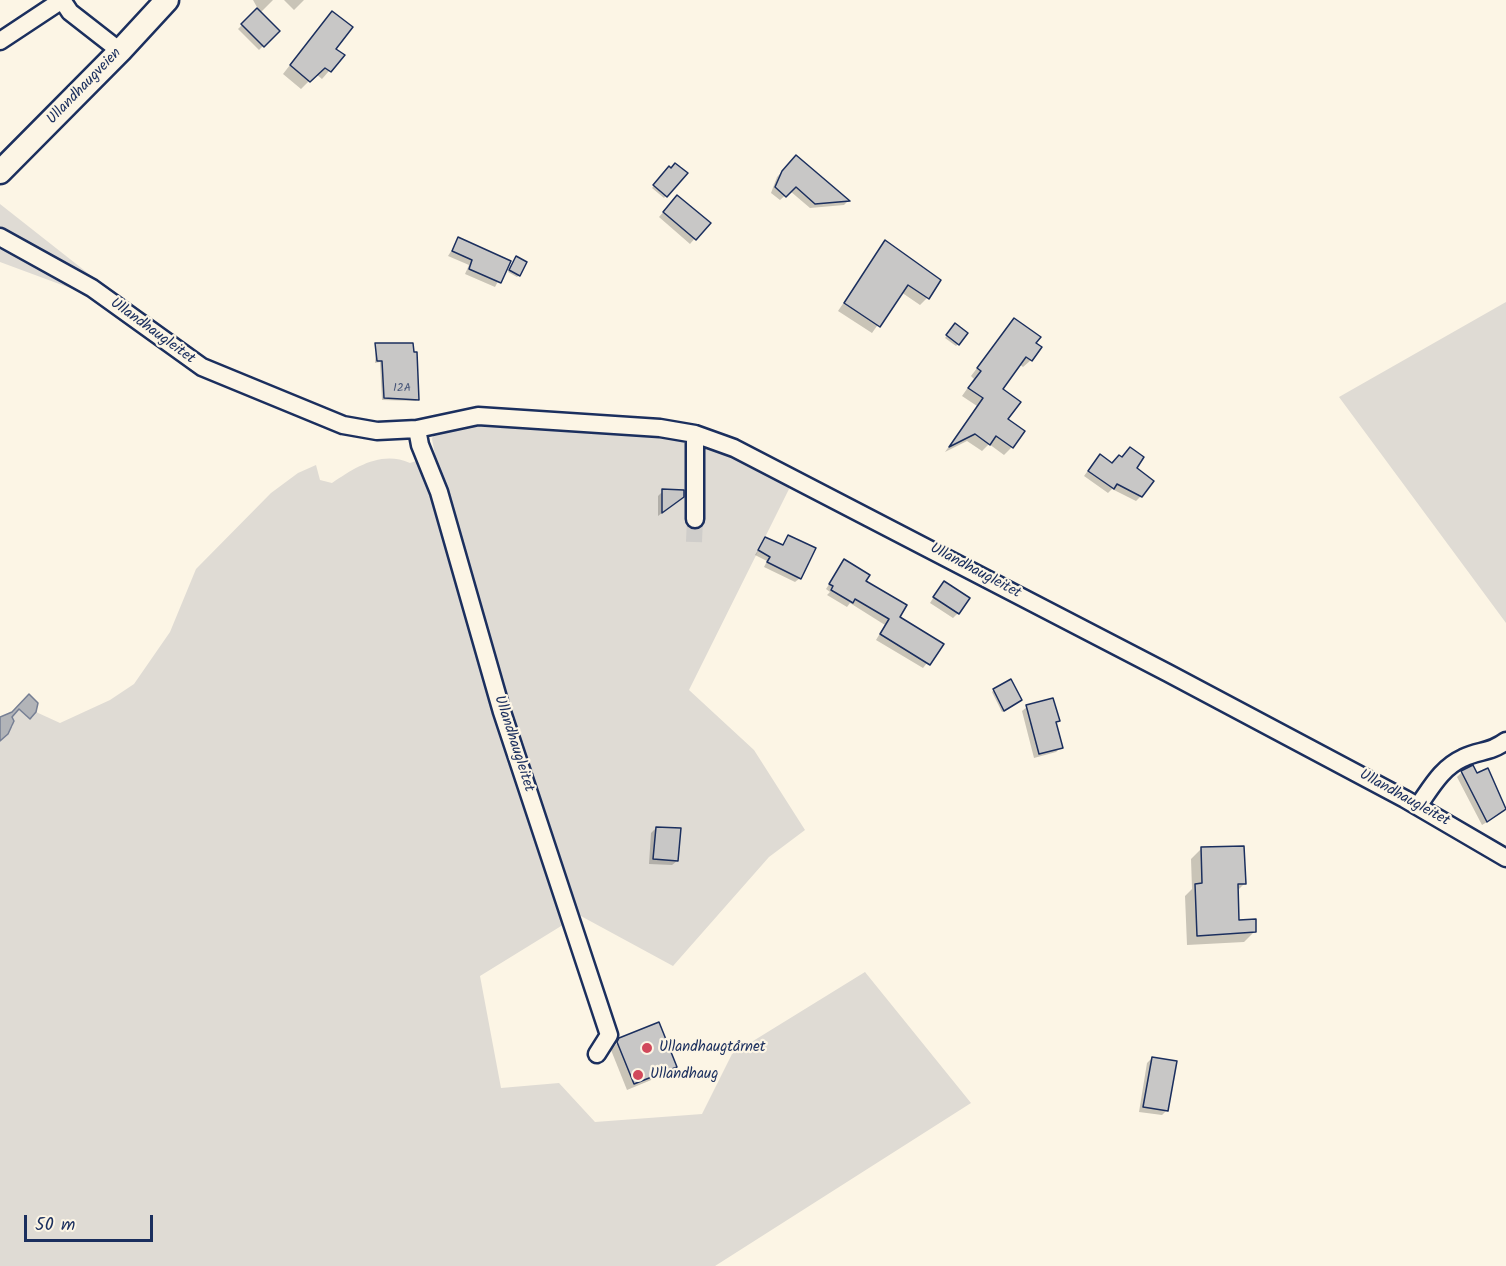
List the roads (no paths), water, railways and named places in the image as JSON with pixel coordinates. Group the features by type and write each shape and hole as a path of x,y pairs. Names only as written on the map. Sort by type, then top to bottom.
{"main road":[{"name":"Ullandhaugveien","path":"0,172 120,51 167,0"}],"street":[{"path":"0,42 62,0 70,12 120,51"},
{"name":"Ullandhaugleitet","path":"0,237 92,288 202,367 343,424 377,430 417,429 478,416 660,428 695,434 734,448 795,477 1503,852"},
{"name":"Ullandhaugleitet","path":"417,429 420,445 439,492 502,712 609,1035 597,1054"},
{"path":"695,434 695,519"},
{"path":"1418,806 1439,774 1463,758 1495,750 1506,741"}],"tunnel":[{"path":"694,542 695,519"}],"place":[{"name":"Ullandhaugtårnet","path":"647,1048"},
{"name":"Ullandhaug","path":"638,1075"}]}
